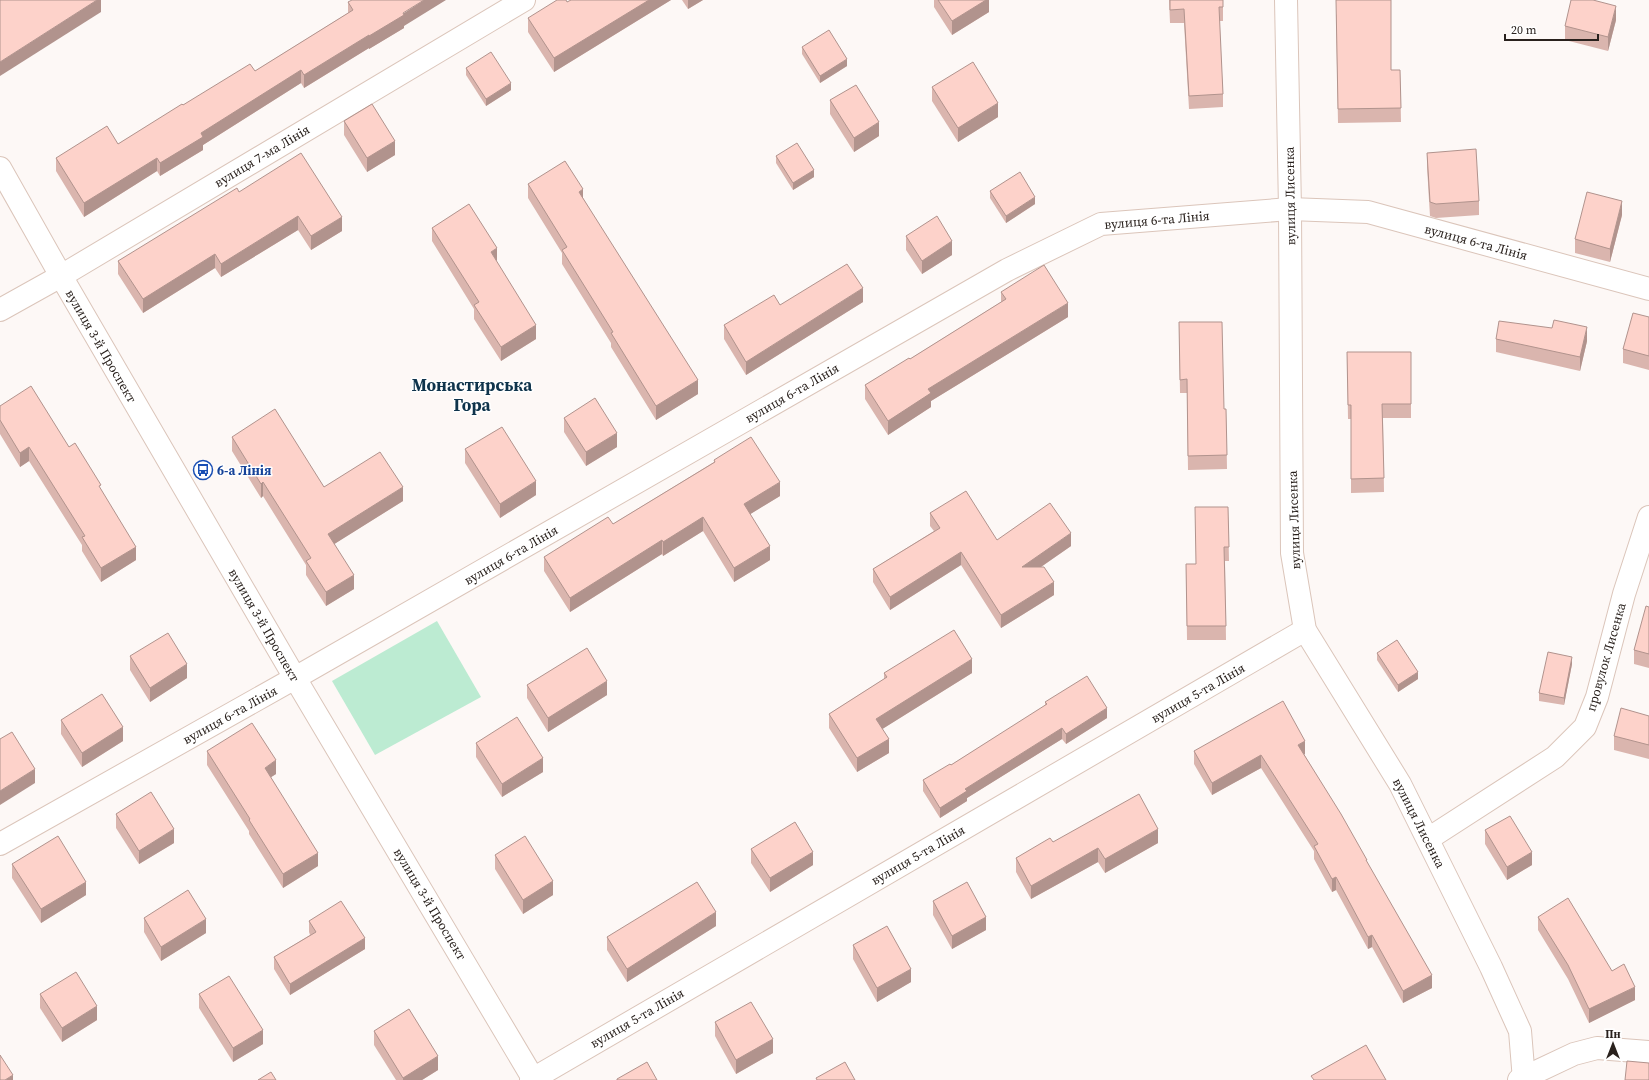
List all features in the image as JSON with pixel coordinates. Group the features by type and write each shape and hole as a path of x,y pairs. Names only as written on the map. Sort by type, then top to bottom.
{"street":[{"name":"вулиця 7-ма Лінія","path":"0,310 61,276 524,0"},
{"name":"вулиця Лисенка","path":"1286,0 1290,209 1292,553 1305,630 1400,784 1491,967 1520,1031 1522,1079"},
{"name":"вулиця 3-й Проспект","path":"0,168 61,276 295,678 533,1079"},
{"name":"вулиця 6-та Лінія","path":"0,844 295,678 1007,270 1101,224 1290,209 1368,212 1649,289"},
{"name":"провулок Лисенка","path":"1428,839 1555,757 1585,727 1597,697 1624,594 1649,517"},
{"name":"вулиця 5-та Лінія","path":"533,1079 1305,630"},
{"path":"1522,1079 1574,1054 1597,1048 1649,1052"}],"green space":[{"path":"437,621 481,697 375,755 332,681"}],"building":[{"path":"0,0 97,0 0,62"},
{"path":"352,0 424,0 403,13 404,15 304,75 301,70 201,133 203,137 160,163 157,158 84,203 56,158 107,126 118,144 250,64 255,71 353,10 348,2"},
{"path":"557,0 566,0 567,2 571,0 649,0 554,58 528,18"},
{"path":"938,0 986,0 952,21"},
{"path":"1170,0 1223,0 1223,7 1219,7 1223,94 1189,96 1184,9 1170,10"},
{"path":"1336,0 1391,0 1391,70 1400,70 1401,108 1338,109"},
{"path":"1571,0 1593,0 1616,6 1608,37 1565,26"},
{"path":"829,30 847,59 820,76 802,47"},
{"path":"491,52 511,83 486,99 466,68"},
{"path":"973,62 998,103 958,128 932,87"},
{"path":"856,85 879,122 854,138 830,100"},
{"path":"372,104 395,141 367,158 344,121"},
{"path":"797,143 814,170 793,183 776,156"},
{"path":"1476,149 1479,201 1436,204 1430,202 1427,153"},
{"path":"301,153 342,217 311,236 298,216 221,264 215,254 143,299 118,261 237,188 239,192"},
{"path":"565,161 583,189 579,192 698,380 656,406 611,333 613,332 562,250 567,247 528,184"},
{"path":"1020,172 1035,197 1006,216 990,191"},
{"path":"1587,192 1622,201 1610,249 1575,239"},
{"path":"469,204 497,248 491,252 536,325 501,347 474,305 479,302 432,228"},
{"path":"937,216 952,241 922,261 906,236"},
{"path":"847,264 863,288 746,362 724,325 774,295 780,305"},
{"path":"1044,265 1068,303 928,389 931,393 888,421 865,385 909,358 910,359 1006,299 1001,292"},
{"path":"1633,313 1649,317 1649,356 1623,349"},
{"path":"1554,320 1587,327 1580,357 1496,339 1499,321 1552,328"},
{"path":"1179,322 1222,322 1224,409 1226,409 1227,455 1188,456 1187,379 1180,380"},
{"path":"1347,352 1411,352 1411,404 1382,404 1384,478 1351,479 1351,405 1348,405"},
{"path":"31,386 69,447 75,443 136,547 101,568 82,537 85,536 29,447 20,453 0,420 0,406"},
{"path":"595,398 617,433 586,452 564,418"},
{"path":"275,409 324,487 380,452 403,487 328,534 354,575 326,592 306,561 311,558 263,482 261,484 232,437"},
{"path":"502,427 536,481 500,504 465,449"},
{"path":"751,437 780,482 744,504 770,546 734,568 703,517 663,542 662,540 570,598 544,557 608,517 613,524 715,462 714,460"},
{"path":"966,491 997,540 1050,503 1071,533 1022,567 1044,567 1054,582 1001,615 961,552 890,597 873,569 940,528 930,513"},
{"path":"1195,507 1228,507 1229,547 1224,547 1226,626 1187,626 1186,564 1196,564"},
{"path":"1646,606 1649,607 1649,654 1634,650"},
{"path":"954,630 972,659 876,719 889,739 857,758 829,714 887,677 884,673"},
{"path":"168,633 187,664 150,688 130,656"},
{"path":"1397,640 1418,672 1398,685 1377,653"},
{"path":"587,648 607,681 548,718 527,685"},
{"path":"1548,652 1572,657 1564,698 1539,693"},
{"path":"1087,676 1107,708 1066,734 1062,728 965,789 967,791 940,808 923,780 950,764 951,765 1047,704 1045,702"},
{"path":"102,694 123,727 82,753 61,720"},
{"path":"1283,701 1305,741 1298,745 1341,814 1432,975 1403,991 1372,935 1368,937 1336,877 1332,879 1314,846 1318,844 1261,755 1212,783 1194,751"},
{"path":"1621,708 1649,716 1649,745 1614,736"},
{"path":"517,717 543,758 502,784 476,743"},
{"path":"252,723 276,760 265,768 318,853 283,874 207,751"},
{"path":"12,732 35,769 0,791 0,739"},
{"path":"151,792 174,829 139,851 116,814"},
{"path":"1139,794 1158,829 1105,859 1098,848 1031,886 1016,858 1050,838 1053,842"},
{"path":"1510,816 1532,852 1507,867 1485,830"},
{"path":"795,822 813,852 770,878 751,849"},
{"path":"58,836 86,882 41,909 12,864"},
{"path":"525,836 553,881 523,900 495,855"},
{"path":"697,882 716,912 627,969 607,937"},
{"path":"967,882 986,917 952,936 933,901"},
{"path":"188,890 206,919 161,947 144,918"},
{"path":"1568,898 1612,971 1624,964 1635,987 1589,1009 1568,965 1538,917"},
{"path":"341,901 365,938 290,984 274,957 316,932 309,921"},
{"path":"887,926 911,969 877,988 853,945"},
{"path":"76,972 97,1006 62,1028 40,994"},
{"path":"229,976 263,1030 233,1048 199,994"},
{"path":"751,1002 773,1039 736,1060 715,1022"},
{"path":"409,1009 438,1056 403,1078 374,1031"},
{"path":"1366,1045 1386,1080 1314,1080 1311,1076"},
{"path":"0,1055 13,1075 5,1080 0,1080"},
{"path":"1627,1061 1649,1063 1649,1080 1625,1080"},
{"path":"647,1062 657,1080 617,1080 617,1079"},
{"path":"845,1062 855,1080 817,1080 816,1078"},
{"path":"271,1072 276,1080 258,1080"}],"place":[{"name":"6-а Лінія","path":"203,470"}],"district":[{"name":"Монастирська Гора","path":"472,395"}]}
